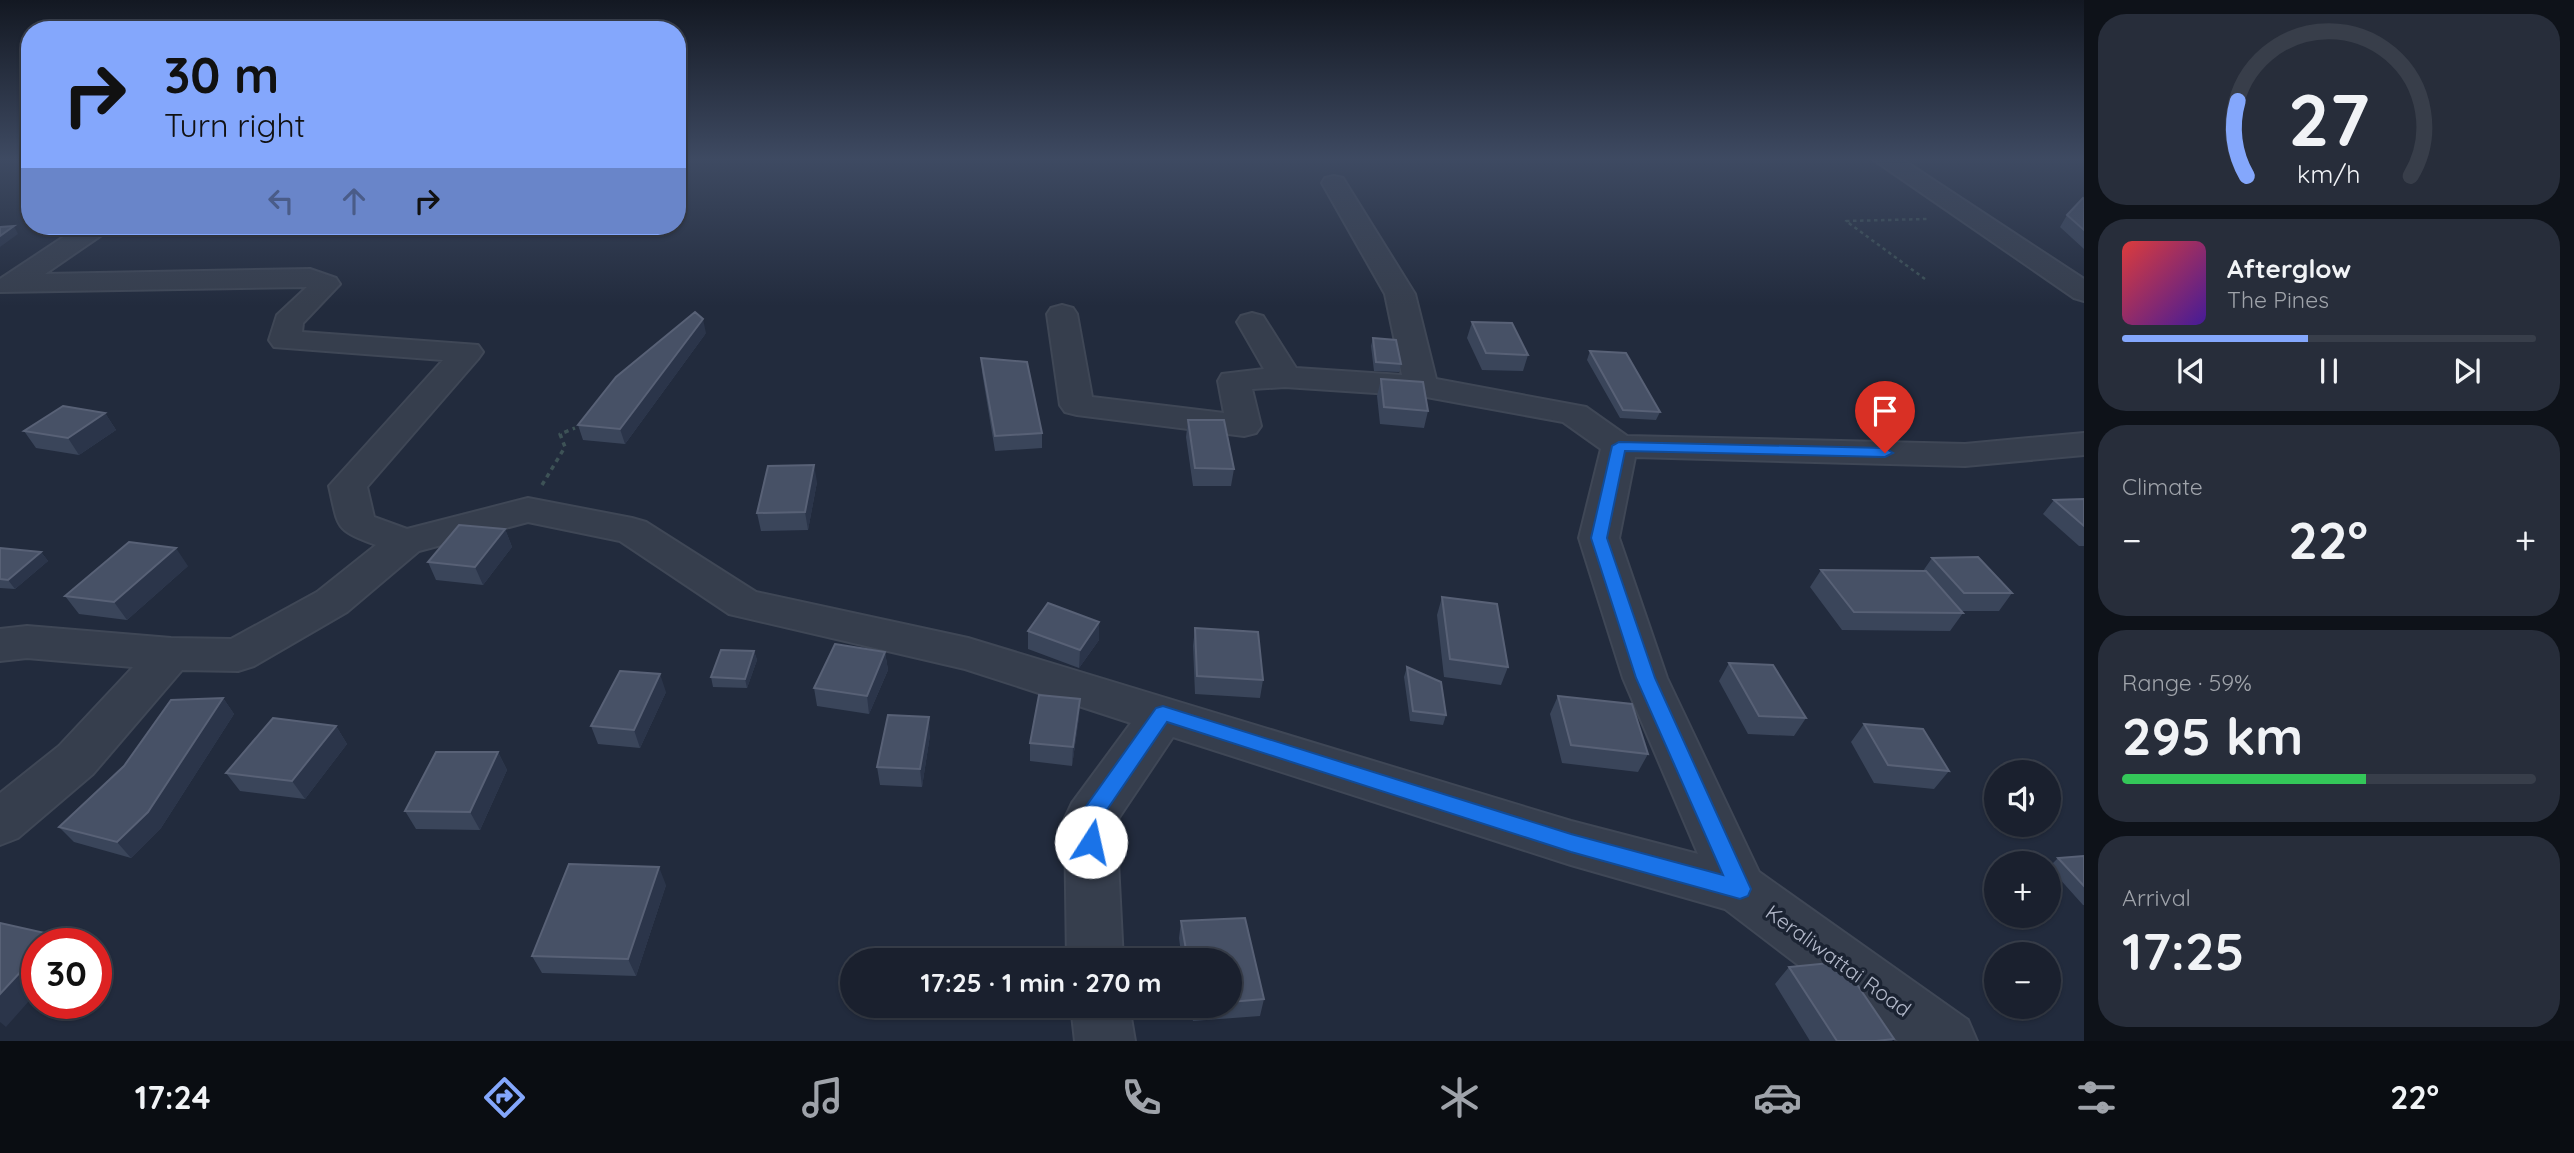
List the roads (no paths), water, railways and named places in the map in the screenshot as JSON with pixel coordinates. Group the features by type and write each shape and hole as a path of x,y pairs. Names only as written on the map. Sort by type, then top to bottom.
{"street":[{"path":"1350,209 1401,293 1421,386"},
{"path":"1959,209 2084,292"},
{"path":"6,287 84,235"},
{"path":"6,287 310,278 326,284 288,321 285,340 467,352 348,486 356,524 405,541"},
{"path":"1062,314 1077,405 1244,426 1234,381 1285,377 1421,386 1574,414 1619,446 1965,455 2084,444"},
{"path":"1252,323 1285,377"},
{"name":"Keraliwattai Road","path":"1619,446 1599,538 1645,678 1740,889 1947,1041"},
{"path":"0,645 27,642 171,654 238,655 332,602 405,541 528,510 632,531 744,604 968,654 1571,843 1740,889"},
{"path":"0,823 76,760 171,654"},
{"path":"1095,948 1090,818 1163,713"},
{"path":"1102,1018 1105,1041"}]}
